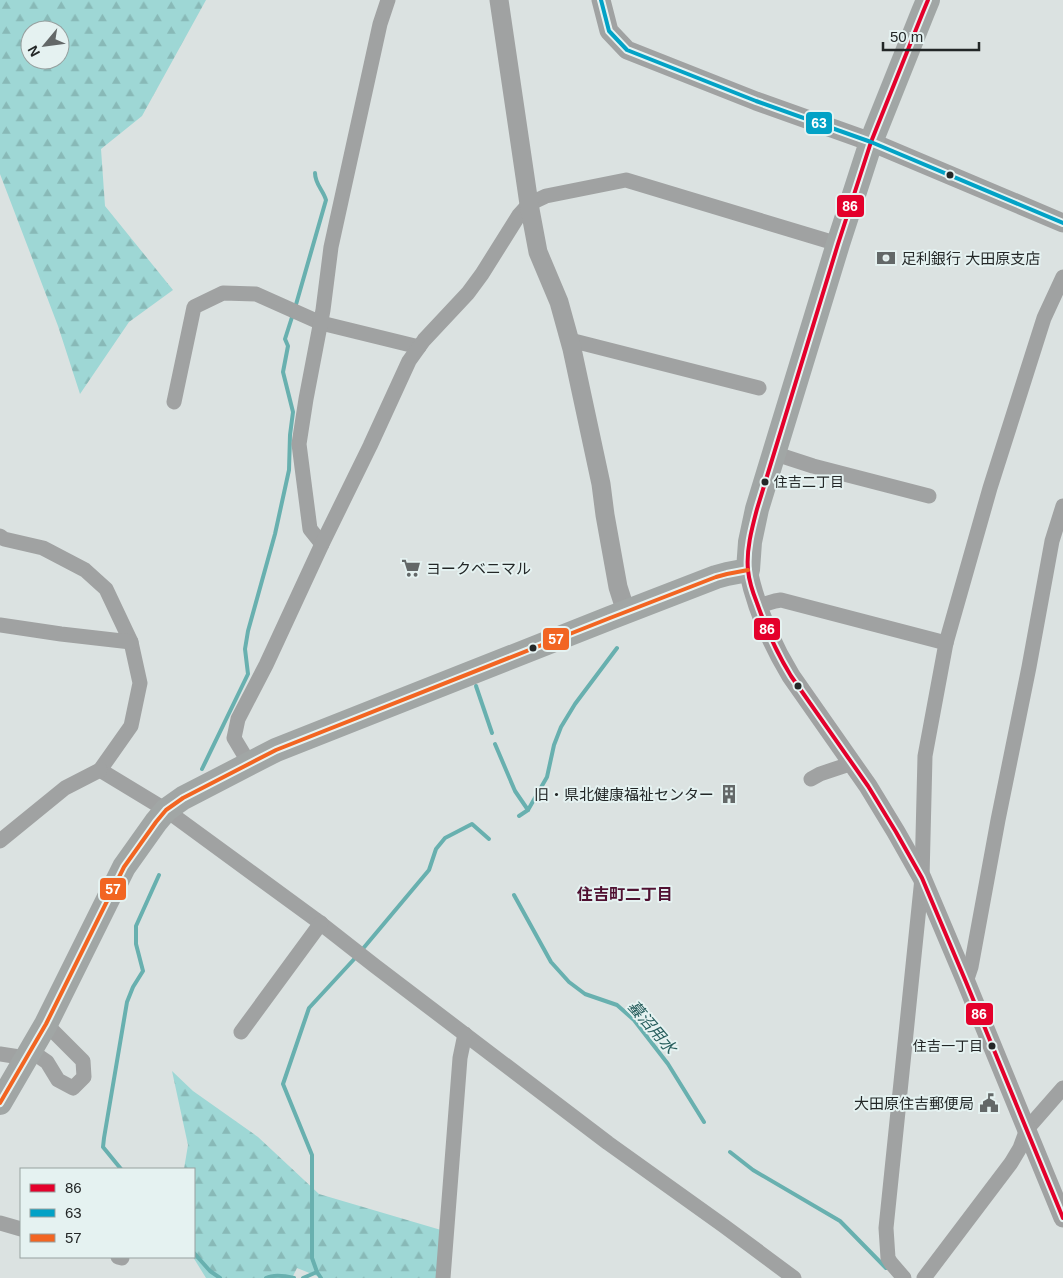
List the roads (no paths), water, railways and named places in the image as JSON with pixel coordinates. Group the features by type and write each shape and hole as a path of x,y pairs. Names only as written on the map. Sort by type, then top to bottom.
{"main road":[{"path":"0,1103 46,1024 124,867 147,832 166,810 182,798 294,743 716,577 748,570 750,542 757,509 838,244 871,142 928,0"}],"street":[{"path":"322,544 310,529 298,444 321,323 331,248 380,24 388,0"},
{"path":"499,0 529,204 538,252 559,302 570,340 601,484 618,587 626,612"},
{"path":"601,0 609,31 628,50 756,101 871,142 1063,223"},
{"path":"249,764 234,738 238,719 266,665 409,361 424,340 468,293 519,215 529,204 546,196 626,180 838,244"},
{"path":"904,1278 888,1258 886,1228 922,878 925,756 946,643 990,488 1044,318 1063,277"},
{"path":"174,402 194,307 223,293 256,294 321,323 418,347"},
{"path":"570,340 759,388"},
{"path":"774,453 814,466 929,496"},
{"path":"966,982 971,967 1028,667 1057,544 1063,506"},
{"path":"0,536 4,539 42,548 85,570 106,589 131,642 140,683 131,726 100,770 65,788 0,841"},
{"path":"748,570 758,606 773,645 787,670 853,763 922,878 1063,1218"},
{"path":"758,606 781,600 946,643"},
{"path":"0,626 131,642"},
{"path":"811,779 853,763"},
{"path":"100,770 166,810 321,923 608,1143 794,1278"},
{"path":"241,1032 321,923"},
{"path":"0,1054 29,1054 47,1062 58,1080 73,1088 84,1076 83,1061 46,1024"},
{"path":"443,1278 460,1058 465,1034"},
{"path":"924,1278 1011,1163 1020,1148 1027,1130 1063,1088"},
{"path":"0,1222 20,1229"}],"waterway":[{"path":"295,308 326,200 316,180 315,173"},
{"path":"202,769 248,674 245,649 248,631 275,534 289,470 293,412 283,372 288,346 285,339 293,314"},
{"path":"519,816 528,810 547,777 554,745 561,727 575,704 617,648"},
{"path":"476,686 492,733"},
{"path":"495,744 515,791 528,810"},
{"path":"361,951 429,870 436,849 445,838 472,824 489,839"},
{"path":"120,1168 103,1147 104,1138 127,1002 133,987 143,971 136,944 136,926 159,875"},
{"name":"蟇沼用水","path":"514,895 551,962 569,982 585,994 617,1005 634,1020 668,1064 704,1122"},
{"path":"321,1278 312,1258 312,1155 283,1084 309,1008 357,956"},
{"name":"蟇沼用水","path":"730,1152 753,1170 840,1221 886,1268"},
{"path":"195,1254 210,1271 220,1278"},
{"path":"303,1278 317,1272"},
{"path":"266,1278 276,1276 294,1278"}],"place":[{"name":"足利銀行 大田原支店","path":"886,258"},
{"name":"住吉二丁目","path":"765,482"},
{"name":"ヨークベニマル","path":"411,568"},
{"name":"旧・県北健康福祉センター","path":"729,794"},
{"name":"住吉一丁目","path":"992,1046"},
{"name":"大田原住吉郵便局","path":"989,1103"}],"district":[{"name":"住吉町二丁目","path":"625,894"}]}
